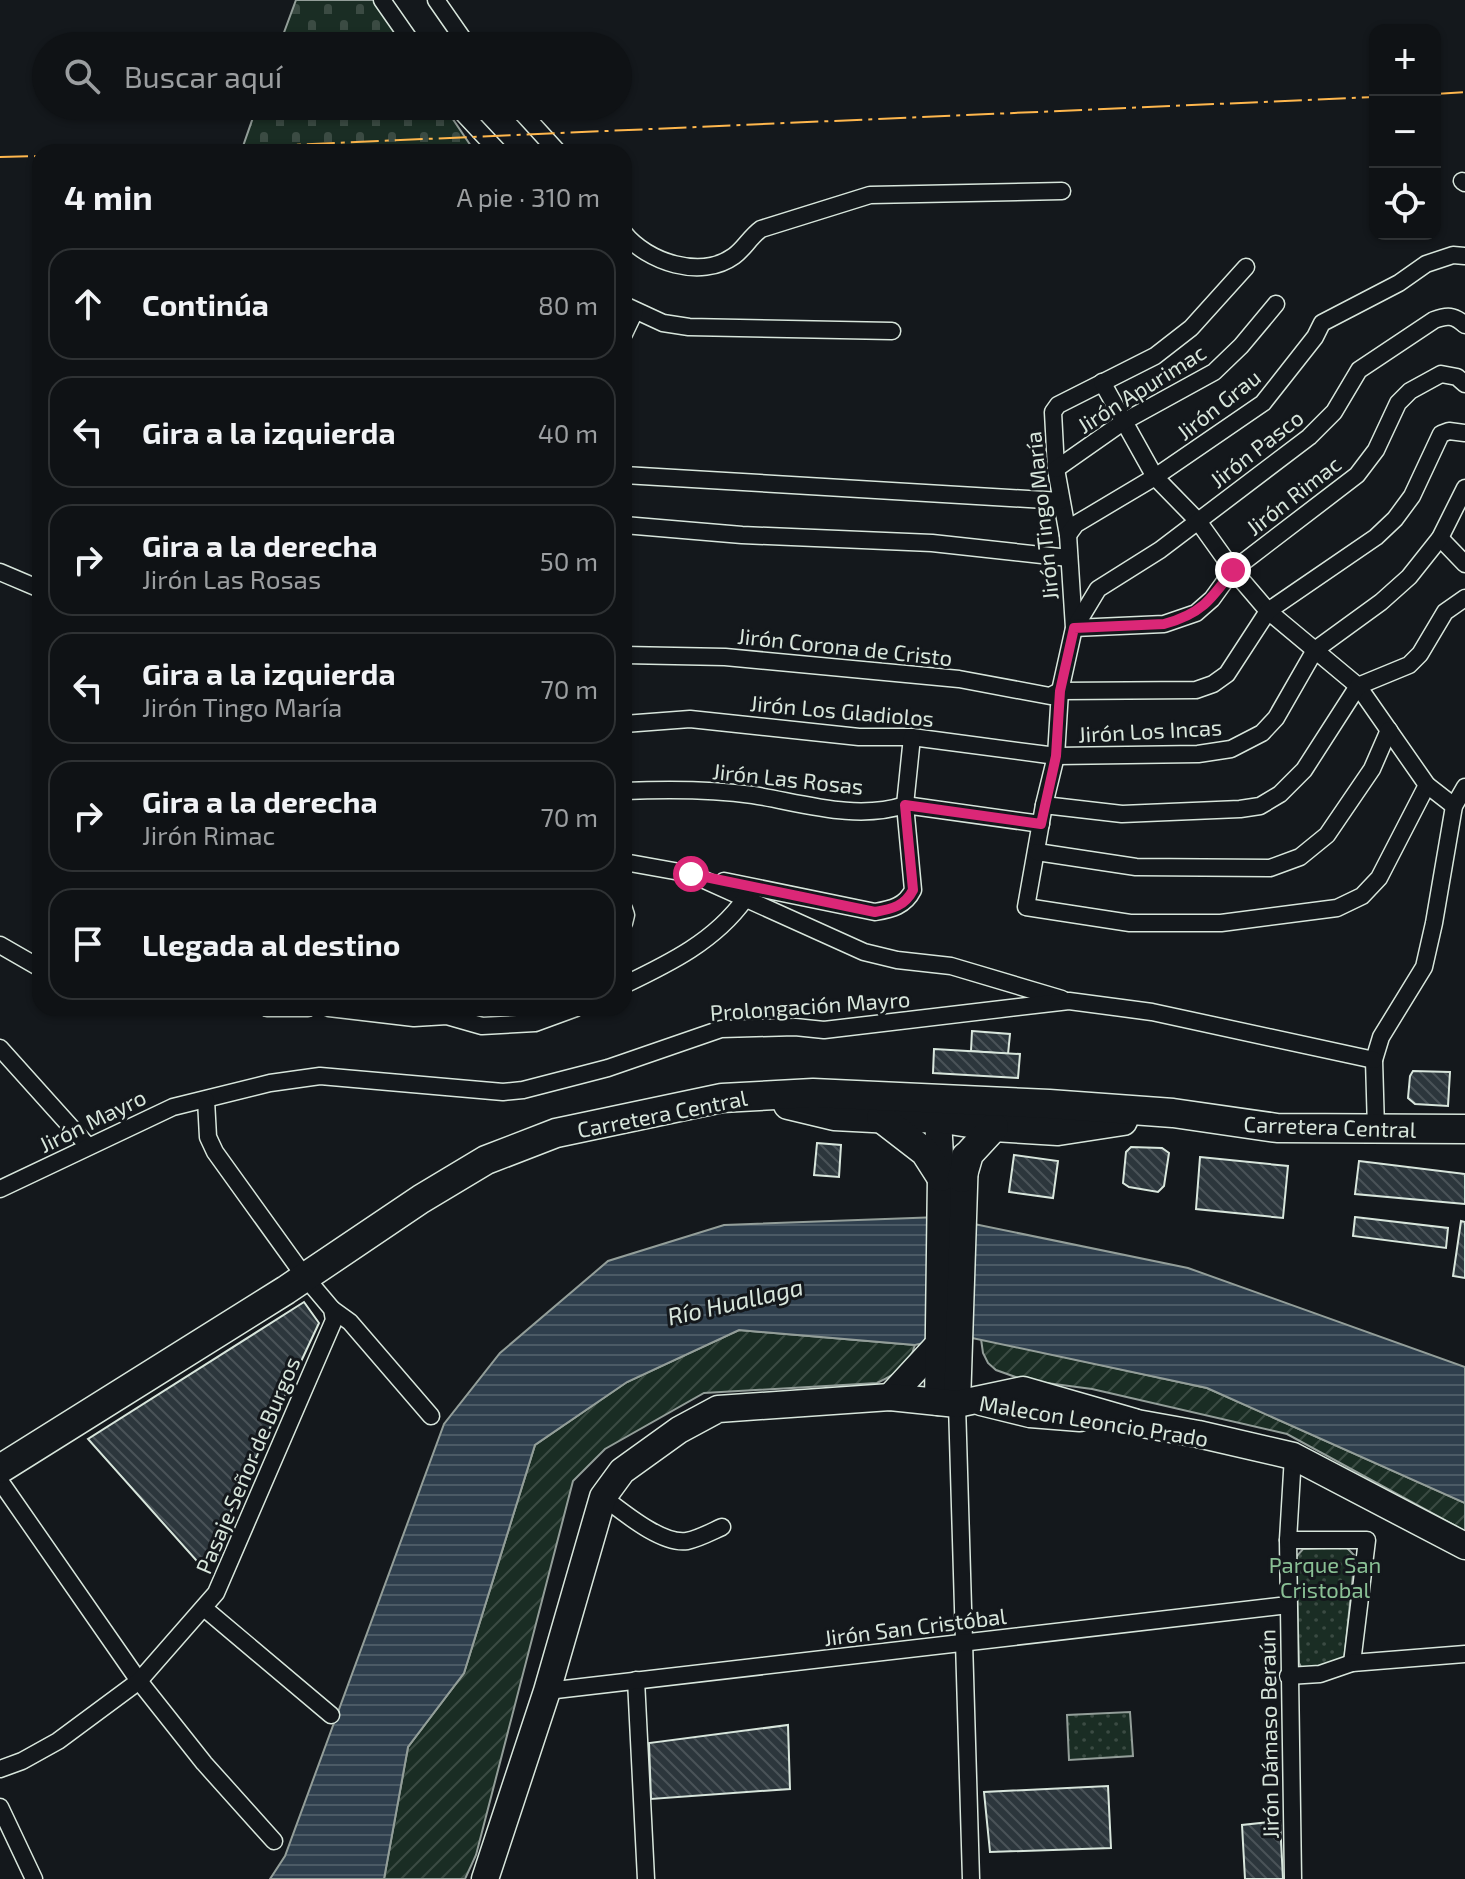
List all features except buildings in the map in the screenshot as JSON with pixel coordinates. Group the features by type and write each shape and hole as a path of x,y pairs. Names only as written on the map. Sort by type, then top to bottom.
{"highway":[{"name":"Carretera Central","path":"0,1469 305,1277 421,1199 486,1160 556,1133 667,1108 748,1095 813,1093 964,1117 1173,1113 1277,1128 1465,1129"},
{"path":"748,1095 834,1116 964,1117 1058,1131 1173,1113"},
{"path":"881,1118 925,1152 951,1186 969,1154 964,1117"}],"main road":[{"path":"485,1879 547,1691 603,1497 622,1471 679,1430 718,1409 890,1397 956,1402 944,1343 951,1186 964,1117"},
{"path":"890,1397 944,1343"},
{"name":"Malecon Leoncio Prado","path":"956,1402 1023,1390 1134,1422 1293,1456 1465,1546"}],"street":[{"path":"382,0 404,32"},
{"path":"436,0 458,32"},
{"path":"469,120 492,144"},
{"path":"529,120 551,144"},
{"path":"632,243 676,265 713,267 735,255 761,229 870,195 1062,191"},
{"name":"Jirón Grau","path":"1068,535 1076,524 1155,477 1263,403 1315,337 1322,323 1399,283 1426,264 1453,255 1465,256"},
{"path":"1246,267 1178,338 1155,356 1102,382 1155,477 1198,521 1233,570 1268,611 1358,686 1427,785 1454,806"},
{"name":"Jirón Apurimac","path":"1056,469 1123,422 1214,372 1241,346 1276,304"},
{"path":"632,309 663,323 689,327 892,331"},
{"name":"Jirón Pasco","path":"1074,628 1098,589 1160,550 1309,437 1334,412 1359,370 1434,320 1446,315 1457,318 1465,325"},
{"name":"Jirón Rimac","path":"1074,628 1164,624 1196,613 1212,599 1233,570 1357,475 1376,450 1398,403 1410,391 1441,374 1457,377 1465,384"},
{"name":"Jirón Tingo María","path":"1102,382 1058,405 1053,412 1056,469 1068,535 1074,628 1060,691 1056,756 1026,907 1130,923 1221,923 1337,908 1362,896 1379,878 1427,785"},
{"path":"1268,611 1376,537 1395,519 1412,496 1441,434 1449,431 1465,433"},
{"path":"632,475 1061,501"},
{"name":"Jirón Los Incas","path":"1056,756 1198,754 1231,749 1262,733 1276,718 1315,650 1409,577 1440,538 1465,488"},
{"path":"632,526 742,535 932,543 1069,558"},
{"path":"1440,538 1465,564"},
{"path":"0,572 32,586"},
{"path":"1044,805 1122,814 1250,809 1260,806 1280,794 1304,770 1358,686 1409,665 1420,654 1445,612 1465,598"},
{"name":"Jirón Corona de Cristo","path":"632,655 725,657 959,679 1050,696 1060,691 1196,690 1213,684 1227,674 1268,611"},
{"name":"Jirón Los Gladiolos","path":"632,723 690,719 859,737 912,737 1056,756"},
{"path":"1037,852 1136,867 1270,868 1300,857 1327,835 1372,769 1389,730"},
{"path":"632,863 875,912 892,909 908,900 913,890 905,805 912,737"},
{"path":"1376,1129 1374,1060 1381,1037 1424,967 1454,806 1465,787"},
{"name":"Jirón Las Rosas","path":"632,791 675,788 750,795 833,810 890,810 905,805 1041,824"},
{"path":"691,874 864,952 897,960 951,966 1069,1001"},
{"path":"632,981 673,962 730,921 745,899"},
{"path":"0,945 32,963"},
{"name":"Prolongación Mayro","path":"206,1100 270,1083 320,1076 503,1092 523,1090 608,1068 721,1029 795,1027 824,1030 1069,1001 1152,1012 1374,1060"},
{"path":"397,1016 447,1016 482,1026 535,1023 554,1016"},
{"path":"0,1048 88,1146"},
{"path":"206,1100 208,1137 215,1152 305,1277 332,1309 350,1322 431,1416"},
{"name":"Jirón Mayro","path":"0,1189 173,1107 206,1100"},
{"name":"Pasaje Señor de Burgos","path":"0,1769 58,1741 139,1681 216,1593 334,1320 332,1309"},
{"path":"956,1402 971,1879"},
{"name":"Jirón Dámaso Beraún","path":"1293,1456 1288,1540 1293,1879"},
{"path":"0,1481 139,1681 204,1763 274,1841"},
{"path":"603,1497 659,1535 676,1542 689,1541 722,1527"},
{"path":"1288,1540 1367,1540 1352,1663"},
{"name":"Jirón San Cristóbal","path":"547,1691 1288,1605"},
{"path":"204,1608 331,1715"},
{"path":"1288,1676 1320,1674 1352,1663 1465,1654"},
{"path":"636,1680 646,1879"},
{"path":"0,1807 34,1879"}],"green space":[{"path":"296,0 374,0 396,32 284,32"},
{"path":"252,120 453,120 470,144 244,144"},
{"path":"739,1330 915,1345 901,1368 877,1383 704,1393 605,1449 573,1481 476,1855 465,1879 384,1879 408,1747 464,1673 535,1445 627,1382"},
{"path":"981,1339 1207,1388 1465,1503 1465,1531 1287,1434 1092,1389 1024,1380 996,1370 988,1363"},
{"name":"Parque San Cristobal","path":"1346,1547 1355,1556 1344,1660 1338,1667 1302,1669 1299,1663 1296,1557 1303,1549"},
{"path":"1130,1712 1133,1756 1069,1760 1067,1715"}],"water":[{"name":"Río Huallaga","path":"940,1217 1188,1268 1465,1367 1465,1503 1207,1388 958,1335 915,1345 739,1330 627,1382 535,1445 464,1673 408,1747 384,1879 270,1879 285,1856 444,1424 500,1353 608,1261 724,1225"}],"power":[{"path":"1441,94 1465,92"},
{"path":"312,144 1369,97"},
{"path":"0,157 32,156"}],"route":[{"path":"691,874 875,912 892,909 908,900 913,890 905,805 1041,824 1056,756 1060,691 1074,628 1164,624 1179,620 1196,613 1212,599 1233,570"}]}
